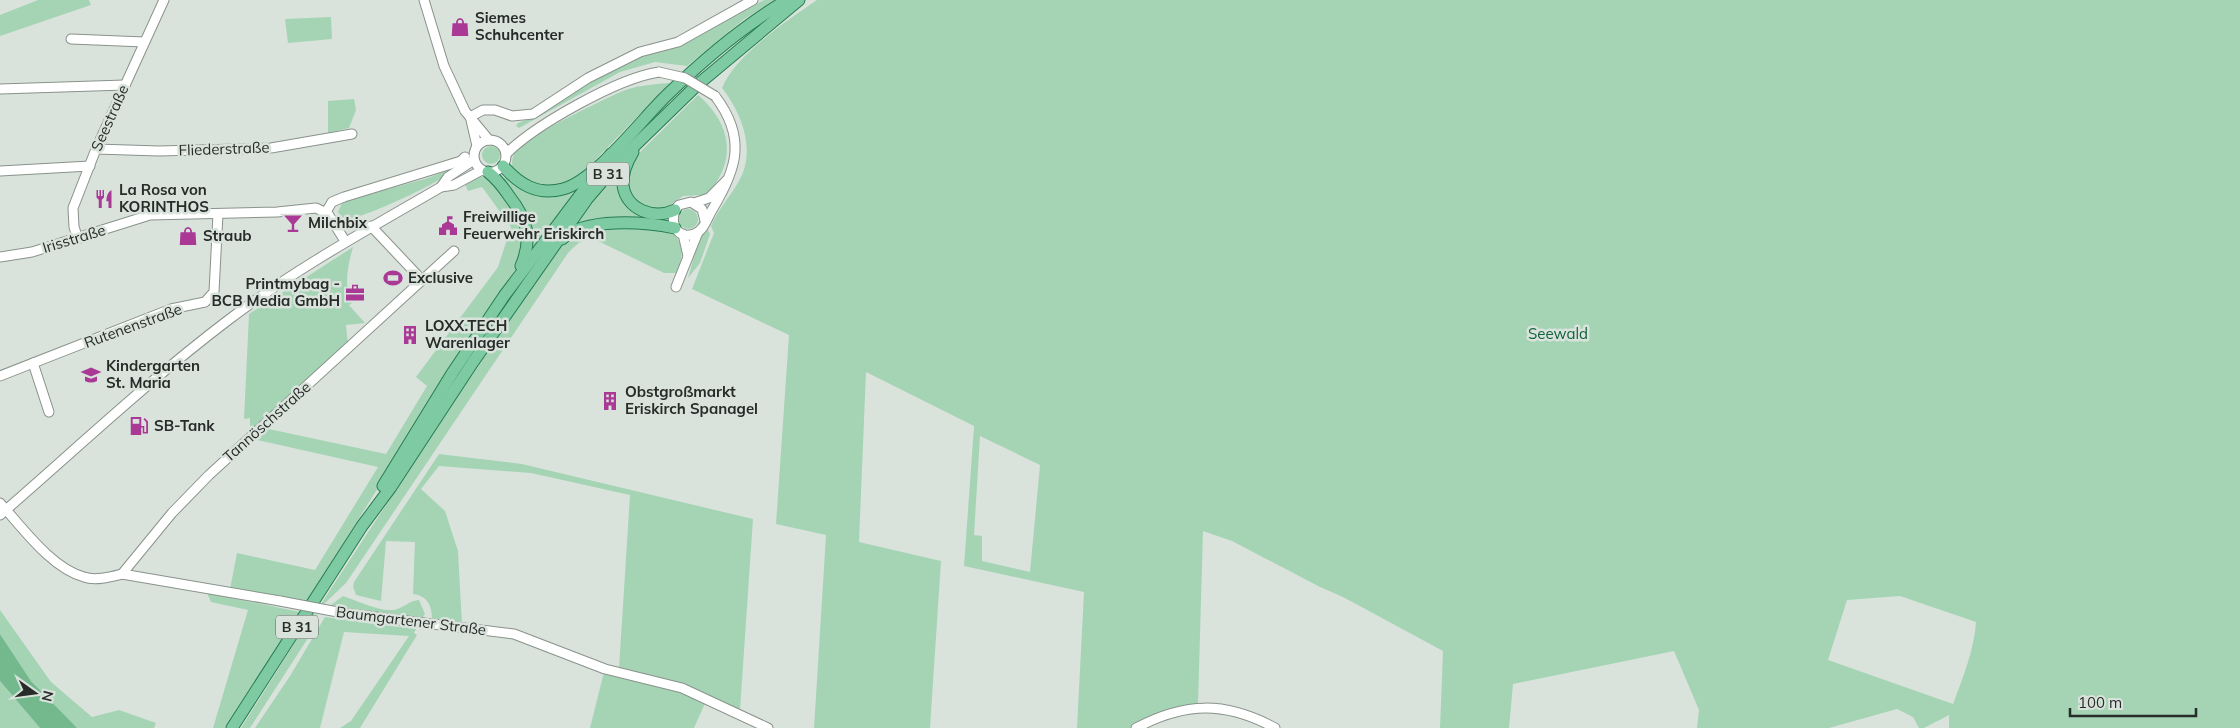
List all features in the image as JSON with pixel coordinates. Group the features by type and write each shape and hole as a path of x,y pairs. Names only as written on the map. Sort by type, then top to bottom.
{"main road":[{"name":"B 31","path":"362,526 384,483 504,296 611,154 696,68 726,43 786,0"},
{"name":"B 31","path":"232,728 362,526 391,487 587,199 623,157 696,86 799,0"},
{"path":"658,124 629,159 625,169 623,186 626,195 638,209 661,214 675,210"},
{"path":"505,160 519,182 535,189 549,192 573,185 611,154"},
{"path":"485,171 517,206 524,218 528,234 524,258 504,296"},
{"path":"542,263 563,237 583,226 614,224 679,231"}],"street":[{"name":"Seestraße","path":"78,239 72,213 96,150 164,0"},
{"path":"424,0 444,66 465,111 489,140 502,145 520,140 592,97 638,76 659,72 685,78 715,96 727,114 733,132 736,152 730,176 721,197 698,232 676,288"},
{"path":"470,117 483,110 495,110 512,116 533,114 588,78 640,52 678,42 753,0"},
{"path":"71,39 144,42"},
{"path":"0,89 125,85"},
{"path":"441,187 448,176 474,160 477,146 470,117"},
{"name":"Fliederstraße","path":"96,150 159,152 271,148 352,134"},
{"path":"477,146 489,140"},
{"path":"2,509 226,322 288,277 345,241 441,187 454,185 485,171 498,170 520,140"},
{"path":"502,145 505,160"},
{"path":"345,241 326,212 332,202 461,161 465,157"},
{"path":"474,160 485,171"},
{"path":"0,171 90,166"},
{"path":"688,256 679,231 672,219 675,210 682,204 694,203 708,198 730,176"},
{"path":"694,203 704,212 705,221"},
{"name":"Irisstraße","path":"0,257 32,252 150,216 310,208 326,212"},
{"name":"Rutenenstraße","path":"0,376 171,309 205,302 210,298 214,284 218,214"},
{"path":"371,226 421,279"},
{"path":"679,231 692,235 698,232"},
{"name":"Tannöschstraße","path":"122,574 172,513 209,475 454,250"},
{"path":"33,364 49,412"},
{"name":"Baumgartener Straße","path":"2,509 63,567 84,578 104,578 122,574 343,613 514,634 605,669 682,688 768,728"},
{"path":"1136,728 1166,714 1183,709 1204,707 1232,710 1275,728"}],"green space":[{"path":"38,0 89,0 91,5 0,36 0,15"},
{"path":"764,0 775,0 743,20 687,66 655,62 620,72 519,128 516,126 518,123 537,116 589,82 633,60 690,40"},
{"name":"Seewald","path":"817,0 2240,0 2240,728 1949,728 1949,715 1924,728 1919,728 1913,717 1897,709 1829,728 1697,728 1699,710 1674,651 1513,684 1509,728 1440,728 1443,651 1343,597 1232,541 1203,531 1198,704 1161,712 1132,728 1077,728 1084,592 964,566 974,426 866,372 859,542 941,561 930,728 814,728 826,535 776,524 789,335 692,289 714,233 711,226 740,179 747,155 744,131 740,119 722,88 738,63 750,51","holes":["980,436 1040,465 1030,572 982,561 982,536 974,535","1900,596 1976,622 1970,654 1953,704 1828,660 1847,600"]},
{"path":"331,17 332,39 288,43 285,19"},
{"path":"670,83 573,183 561,187 531,185 512,167 513,156 517,149 537,135 570,117 628,89"},
{"path":"698,95 718,118 724,131 727,144 723,170 706,195 683,196 667,207 657,210 647,208 635,200 628,187 628,171 636,156"},
{"path":"354,99 356,110 349,128 328,133 328,101"},
{"path":"491,146 499,151 500,155 495,163 491,164 483,159 482,155 487,147"},
{"path":"621,165 620,191 662,219 662,222 593,219 574,224"},
{"path":"457,167 441,179 374,211 349,218 343,217 338,212 343,201 425,179"},
{"path":"479,176 493,180 525,230 520,262 307,601 230,589 237,553 315,570 378,467 253,439 264,428 386,454 427,386 416,377 498,267 511,227 482,187 468,191 465,184"},
{"path":"506,177 523,189 541,195 560,195 580,188 530,256 529,222 522,207 503,179"},
{"path":"688,209 695,212 698,219 695,226 688,229 681,226 678,219 681,212"},
{"path":"608,226 671,231 678,240 681,250 676,273 664,273 596,240 580,242 575,246 568,253 346,583 324,604 321,604 458,395 558,249 579,230"},
{"path":"707,228 710,234 700,263 688,278 699,239"},
{"path":"353,247 347,275 349,296 352,303 349,305 365,323 346,325 348,345 253,430 250,429 250,418 244,419 249,314"},
{"path":"439,454 522,464 753,519 740,710 619,668 630,495 531,473 439,466 421,489 445,511 458,551 462,625 434,621 428,602 422,597 413,594 415,542 386,541 381,601 356,595 353,587 354,582"},
{"path":"207,593 300,612 225,728 213,728 248,610 211,602"},
{"path":"343,596 387,610 397,609 412,601 419,600 425,614 421,620 416,620 331,605"},
{"path":"0,610 51,682 92,717 119,710 156,723 154,728 77,728 73,725 31,681 0,634"},
{"path":"313,614 318,615 310,635 250,728 241,728"},
{"path":"325,617 416,629 414,633 417,635 360,728 340,728 351,721 409,636 344,632 320,728 255,728 290,676"},
{"path":"604,672 665,686 706,701 694,728 590,728"},
{"path":"0,681 40,728 0,728"}],"shaded area":[{"path":"0,634 31,681 77,728 40,728 0,681"}],"place":[{"name":"Siemes Schuhcenter","path":"460,27"},
{"name":"La Rosa von KORINTHOS","path":"104,199"},
{"name":"Milchbix","path":"293,223"},
{"name":"Freiwillige Feuerwehr Eriskirch","path":"448,226"},
{"name":"Straub","path":"188,236"},
{"name":"Exclusive","path":"393,278"},
{"name":"Printmybag - BCB Media GmbH","path":"355,293"},
{"name":"LOXX.TECH Warenlager","path":"410,335"},
{"name":"Kindergarten St. Maria","path":"91,375"},
{"name":"Obstgroßmarkt Eriskirch Spanagel","path":"610,401"},
{"name":"SB-Tank","path":"139,426"}]}
